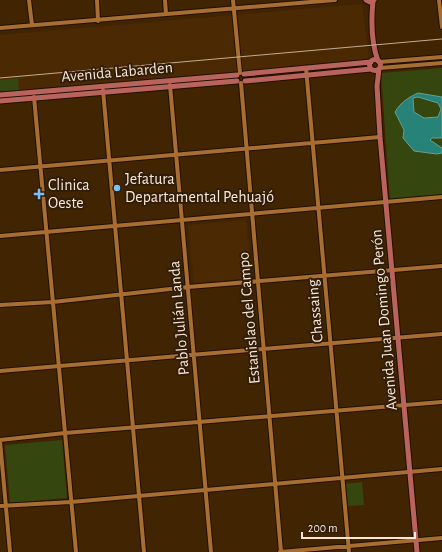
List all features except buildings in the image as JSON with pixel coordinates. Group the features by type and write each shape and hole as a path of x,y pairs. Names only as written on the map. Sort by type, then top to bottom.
{"main road":[{"path":"370,1 374,50 370,66 376,71 380,69 381,64 374,50"},
{"path":"371,62 375,60 379,61"},
{"name":"Avenida Labarden","path":"170,84 240,74 371,62"},
{"name":"Avenida Labarden","path":"0,95 170,84 241,82 307,74 372,69"},
{"name":"Avenida Juan Domingo Perón","path":"372,69 377,86 380,137 417,552"},
{"name":"Avenida Juan Domingo Perón","path":"377,86 380,69"},
{"path":"240,74 245,77 241,82 236,78 240,74"},
{"name":"Avenida Labarden","path":"0,101 103,89"}],"street":[{"path":"29,0 32,26"},
{"path":"97,0 98,20"},
{"path":"165,0 166,14"},
{"path":"233,0 240,74"},
{"path":"0,28 234,9 299,1 335,0"},
{"path":"439,0 442,27"},
{"path":"379,61 442,57"},
{"path":"380,69 442,63"},
{"name":"Chassaing","path":"306,68 349,552"},
{"name":"Estanislao del Campo","path":"241,82 280,552"},
{"name":"Pablo Julián Landa","path":"170,84 212,552"},
{"path":"103,89 144,552"},
{"path":"34,92 76,552"},
{"path":"0,170 380,137"},
{"path":"0,236 442,197"},
{"path":"0,305 53,302 188,287 442,266"},
{"path":"0,371 128,361 398,336 442,334"},
{"path":"10,552 0,441 65,433 442,402"},
{"path":"0,506 71,502 442,469"},
{"path":"280,552 442,538"}],"shaded area":[{"path":"362,4 369,60 0,93 0,35"},
{"path":"246,220 252,278 194,283 188,225"}],"green space":[{"path":"442,68 442,197 390,201 381,73"},
{"path":"18,78 19,91 0,93 0,80"},
{"path":"62,440 67,498 10,503 5,445"},
{"path":"362,482 364,505 348,506 346,484"}],"water":[{"path":"418,93 442,97 442,138 432,138 430,140 442,148 442,153 437,154 414,151 403,138 404,130 395,112 408,98","holes":["418,97 438,103 441,109 438,117 424,118 414,112 413,98"]}],"railway":[{"path":"0,78 442,39"}],"place":[{"name":"Jefatura Departamental Pehuajó","path":"117,188"},
{"name":"Clinica Oeste","path":"39,194"}]}
